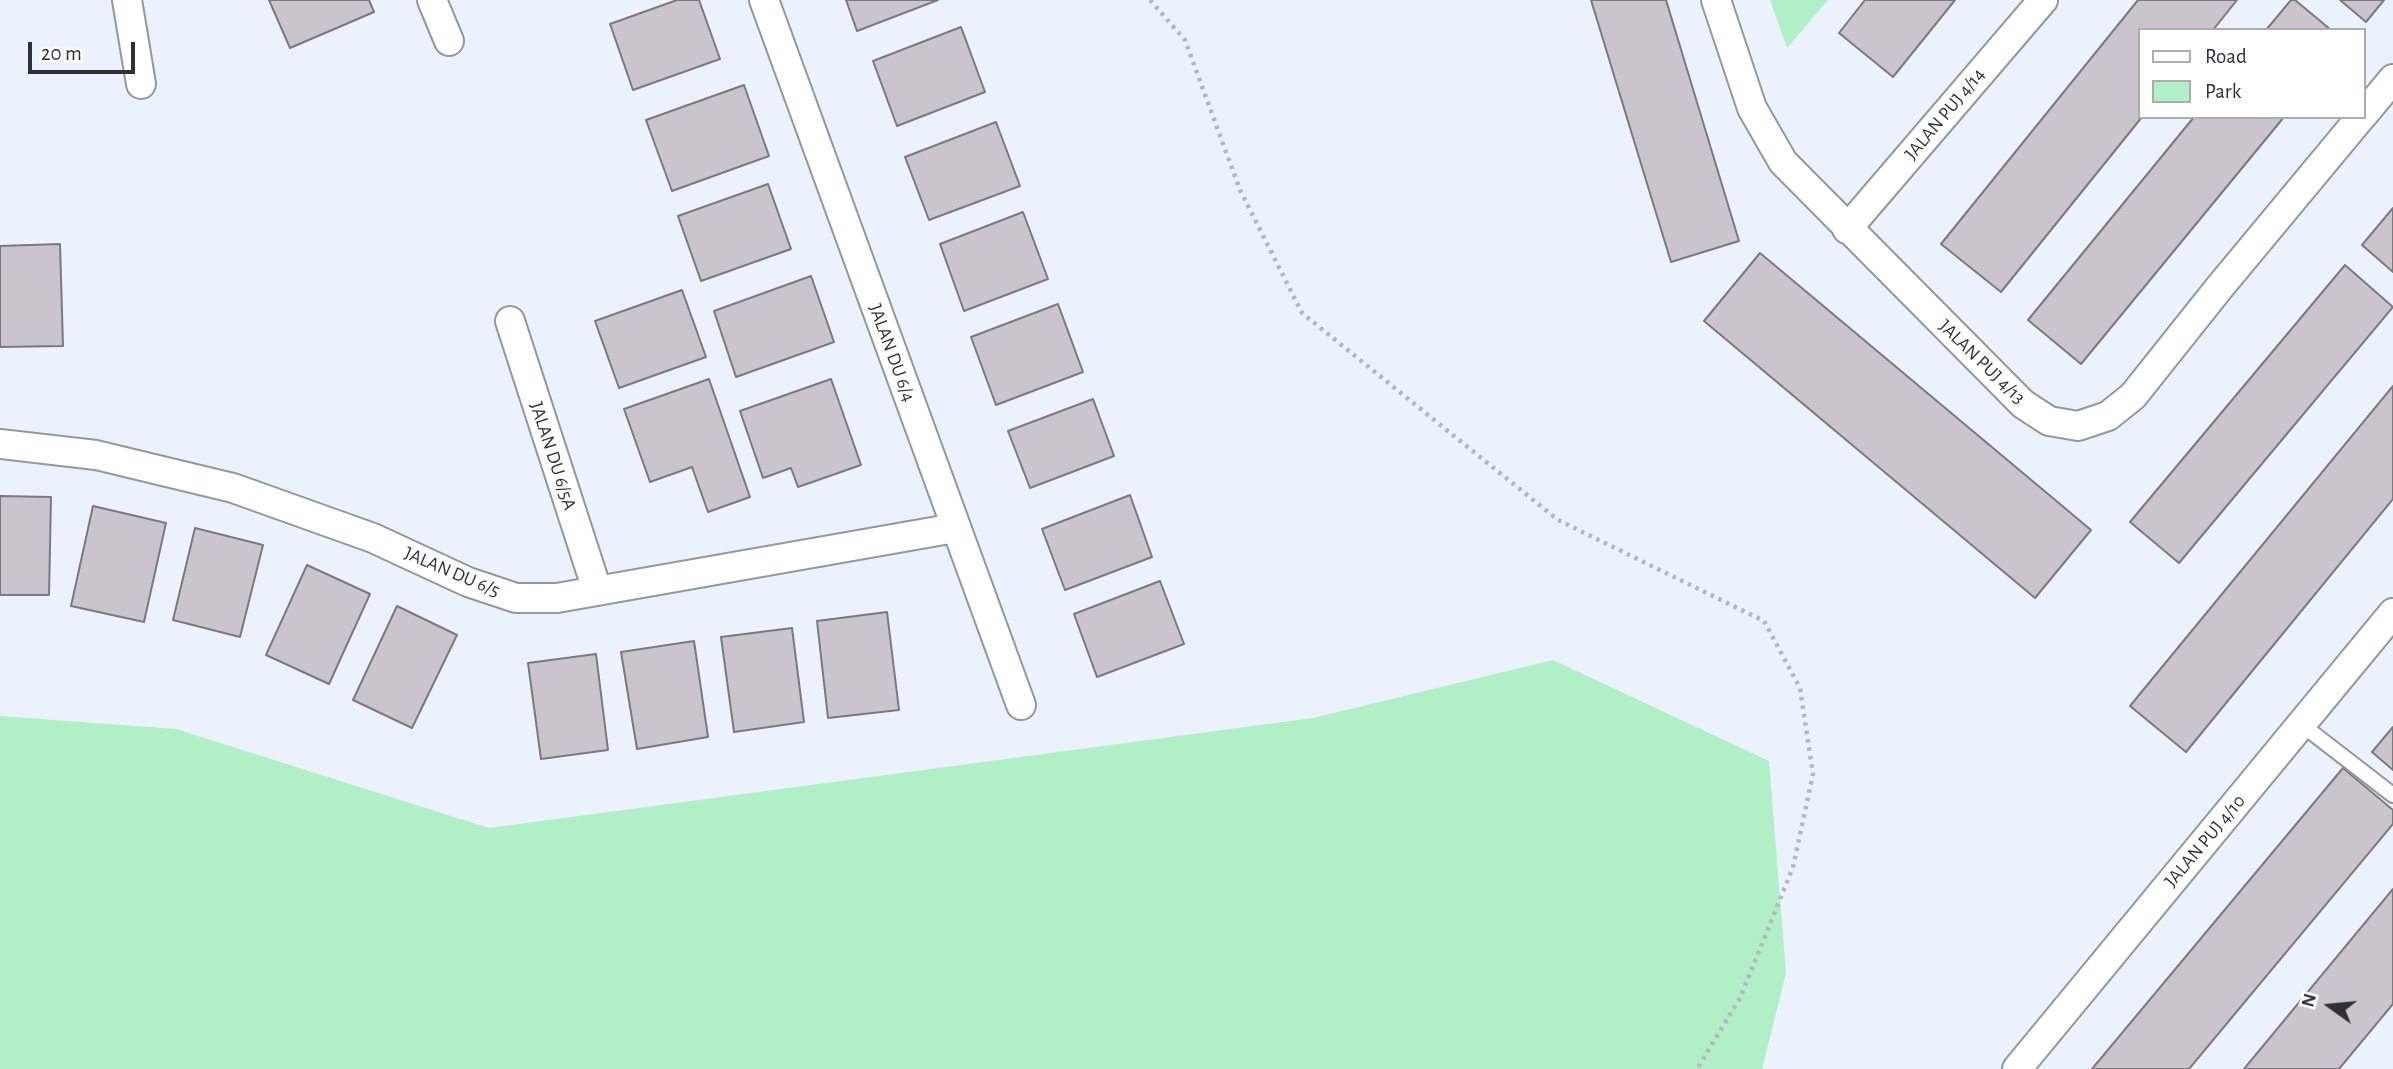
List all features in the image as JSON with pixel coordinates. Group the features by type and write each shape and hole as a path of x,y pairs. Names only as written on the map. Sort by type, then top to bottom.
{"street":[{"path":"127,0 141,84"},
{"path":"432,0 449,41"},
{"name":"JALAN DU 6/4","path":"764,0 1021,705"},
{"name":"JALAN PUJ 4/13","path":"1716,0 1752,108 1783,162 2023,404 2049,421 2078,426 2108,416 2133,396 2360,119"},
{"name":"JALAN PUJ 4/14","path":"1847,229 2043,0"},
{"name":"JALAN PUJ 4/13","path":"2365,112 2393,79"},
{"name":"JALAN DU 6/5A","path":"510,321 597,590"},
{"name":"JALAN DU 6/5","path":"0,444 96,455 233,488 373,538 468,582 516,598 557,598 956,528"},
{"name":"JALAN PUJ 4/10","path":"2017,1069 2393,613"}],"lane":[{"path":"2301,724 2393,795"}],"path":[{"path":"1150,0 1185,40 1240,190 1302,313 1558,520 1764,621 1800,688 1813,774 1793,867 1740,998 1697,1069"}],"green space":[{"path":"1770,0 1828,0 1787,48"},
{"path":"1553,660 1769,761 1786,973 1762,1069 0,1069 0,716 176,729 489,828 1313,718"}],"building":[{"path":"269,0 369,0 374,12 290,48"},
{"path":"677,0 699,0 720,59 633,90 610,24"},
{"path":"846,0 938,0 857,31"},
{"path":"1591,0 1666,0 1739,241 1671,262"},
{"path":"1865,0 1955,0 1893,77 1839,33"},
{"path":"2138,0 2237,0 2215,28 2138,28 2138,119 2140,119 2001,292 1941,244"},
{"path":"2291,0 2295,0 2329,28 2268,28"},
{"path":"2340,0 2384,0 2366,22"},
{"path":"961,27 985,92 897,126 873,61"},
{"path":"744,85 769,156 672,191 646,120"},
{"path":"2192,119 2282,119 2081,364 2028,320"},
{"path":"996,122 1020,186 929,220 905,157"},
{"path":"768,184 791,249 701,281 678,216"},
{"path":"2393,208 2393,272 2362,245"},
{"path":"1023,212 1048,279 964,311 940,244"},
{"path":"60,244 63,346 0,347 0,246"},
{"path":"1760,253 2091,530 2035,598 1704,321"},
{"path":"2345,265 2393,307 2179,563 2130,522"},
{"path":"811,276 834,342 736,377 714,311"},
{"path":"682,290 706,357 619,388 595,321"},
{"path":"1058,304 1083,372 996,405 971,337"},
{"path":"709,379 750,497 708,512 692,467 650,482 624,409"},
{"path":"831,379 861,465 798,487 791,468 763,478 740,411"},
{"path":"2393,386 2393,499 2186,752 2130,706"},
{"path":"1093,399 1114,456 1030,488 1008,431"},
{"path":"1130,495 1152,557 1065,590 1042,529"},
{"path":"0,496 51,497 49,595 0,595"},
{"path":"93,506 166,523 144,622 71,606"},
{"path":"195,528 263,545 240,637 173,620"},
{"path":"307,565 370,594 329,684 266,655"},
{"path":"1160,581 1184,644 1097,677 1074,614"},
{"path":"397,606 457,635 412,728 353,700"},
{"path":"887,612 899,710 828,718 817,621"},
{"path":"792,628 804,722 734,732 721,637"},
{"path":"694,641 708,737 637,749 621,652"},
{"path":"596,654 608,750 541,759 528,663"},
{"path":"2393,727 2393,770 2372,752"},
{"path":"2343,768 2393,810 2393,824 2189,1069 2092,1069"},
{"path":"2393,889 2393,1004 2339,1069 2244,1069"}]}
